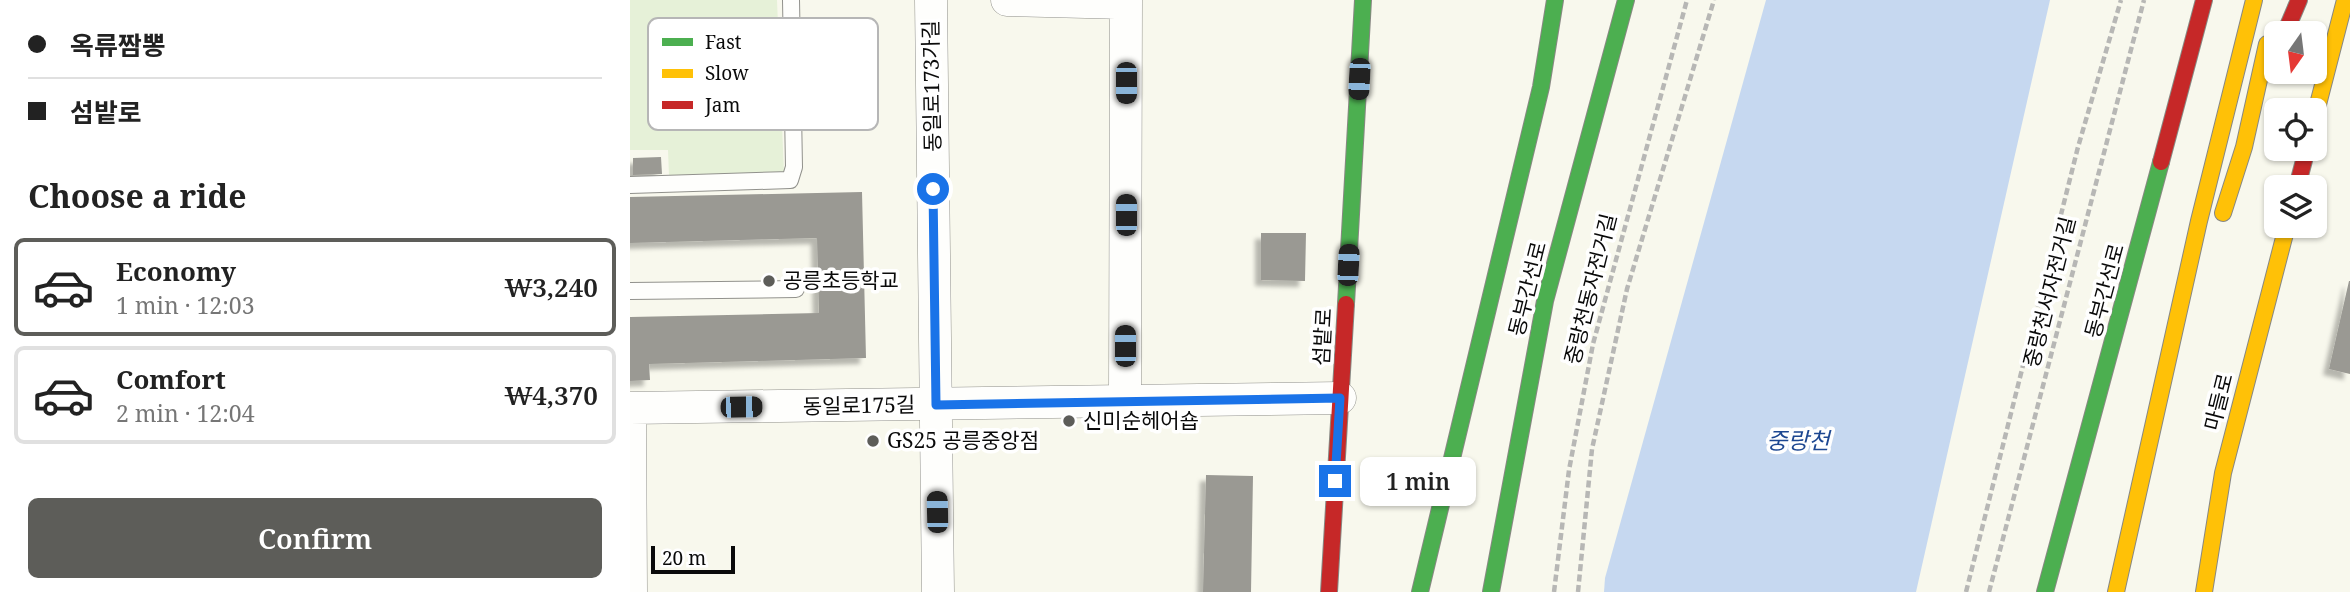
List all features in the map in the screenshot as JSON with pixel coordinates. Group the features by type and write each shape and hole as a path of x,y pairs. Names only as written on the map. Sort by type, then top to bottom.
{"main road":[{"name":"섬밭로","path":"1329,592 1363,0"},
{"path":"1420,592 1541,87 1555,0"},
{"path":"1541,87 1569,0"},
{"name":"동부간선로","path":"1491,592 1520,423 1545,301 1626,0"},
{"name":"동부간선로","path":"2045,592 2204,0"},
{"path":"2116,592 2159,415 2218,130 2254,0"},
{"path":"2290,21 2299,0"},
{"path":"2320,98 2345,0"},
{"path":"2244,147 2274,13"},
{"path":"2220,224 2267,84"},
{"name":"마들로","path":"2204,592 2223,473 2284,238"},
{"path":"2159,415 2207,262"}],"street":[{"name":"동일로173가길","path":"931,0 939,592"},
{"path":"1007,0 1126,2 1125,399"},
{"name":"동일로175길","path":"631,592 630,408 1340,398"}],"lane":[{"path":"791,0 791,18"},
{"path":"630,184 790,180 794,167 793,130"},
{"path":"630,291 796,289"}],"path":[{"name":"중랑천동자전거길","path":"1554,592 1569,470 1592,344 1687,0"},
{"path":"1578,592 1592,449 1627,289 1714,0"},
{"path":"1966,592 2078,148 2121,0"},
{"name":"중랑천서자전거길","path":"1990,592 2144,0"}],"green space":[{"path":"630,0 777,0 778,18 648,18 648,130 782,130 784,174 669,176 668,150 630,150"}],"water":[{"name":"중랑천","path":"1766,0 2050,0 1916,592 1604,592 1605,578"}],"building":[{"path":"661,157 662,174 633,175 633,158"},
{"path":"862,192 866,358 649,364 650,380 630,381 630,317 819,313 817,238 630,243 630,197"},
{"path":"1261,233 1306,233 1305,281 1261,280"},
{"path":"2350,281 2350,374 2329,369"},
{"path":"1206,475 1253,476 1251,592 1203,592"}],"traffic: fast":[{"path":"1346,304 1363,0"},
{"path":"1420,592 1541,87 1555,0"},
{"path":"1491,592 1545,301 1626,0"},
{"path":"2045,592 2161,162"}],"traffic: slow":[{"path":"2116,592 2199,221 2254,0"},
{"path":"2320,98 2345,0"},
{"path":"2223,213 2244,147 2264,57"},
{"path":"2204,592 2223,473 2284,238"}],"traffic: jam":[{"path":"2161,162 2204,0"},
{"path":"2290,21 2299,0"},
{"path":"2300,175 2304,161"},
{"path":"1329,592 1346,304"}],"place":[{"name":"공릉초등학교","path":"769,281"},
{"name":"신미순헤어숍","path":"1069,421"},
{"name":"GS25 공릉중앙점","path":"873,441"}],"route":[{"path":"933,189 936,405 1125,399 1340,398 1335,481"}]}
